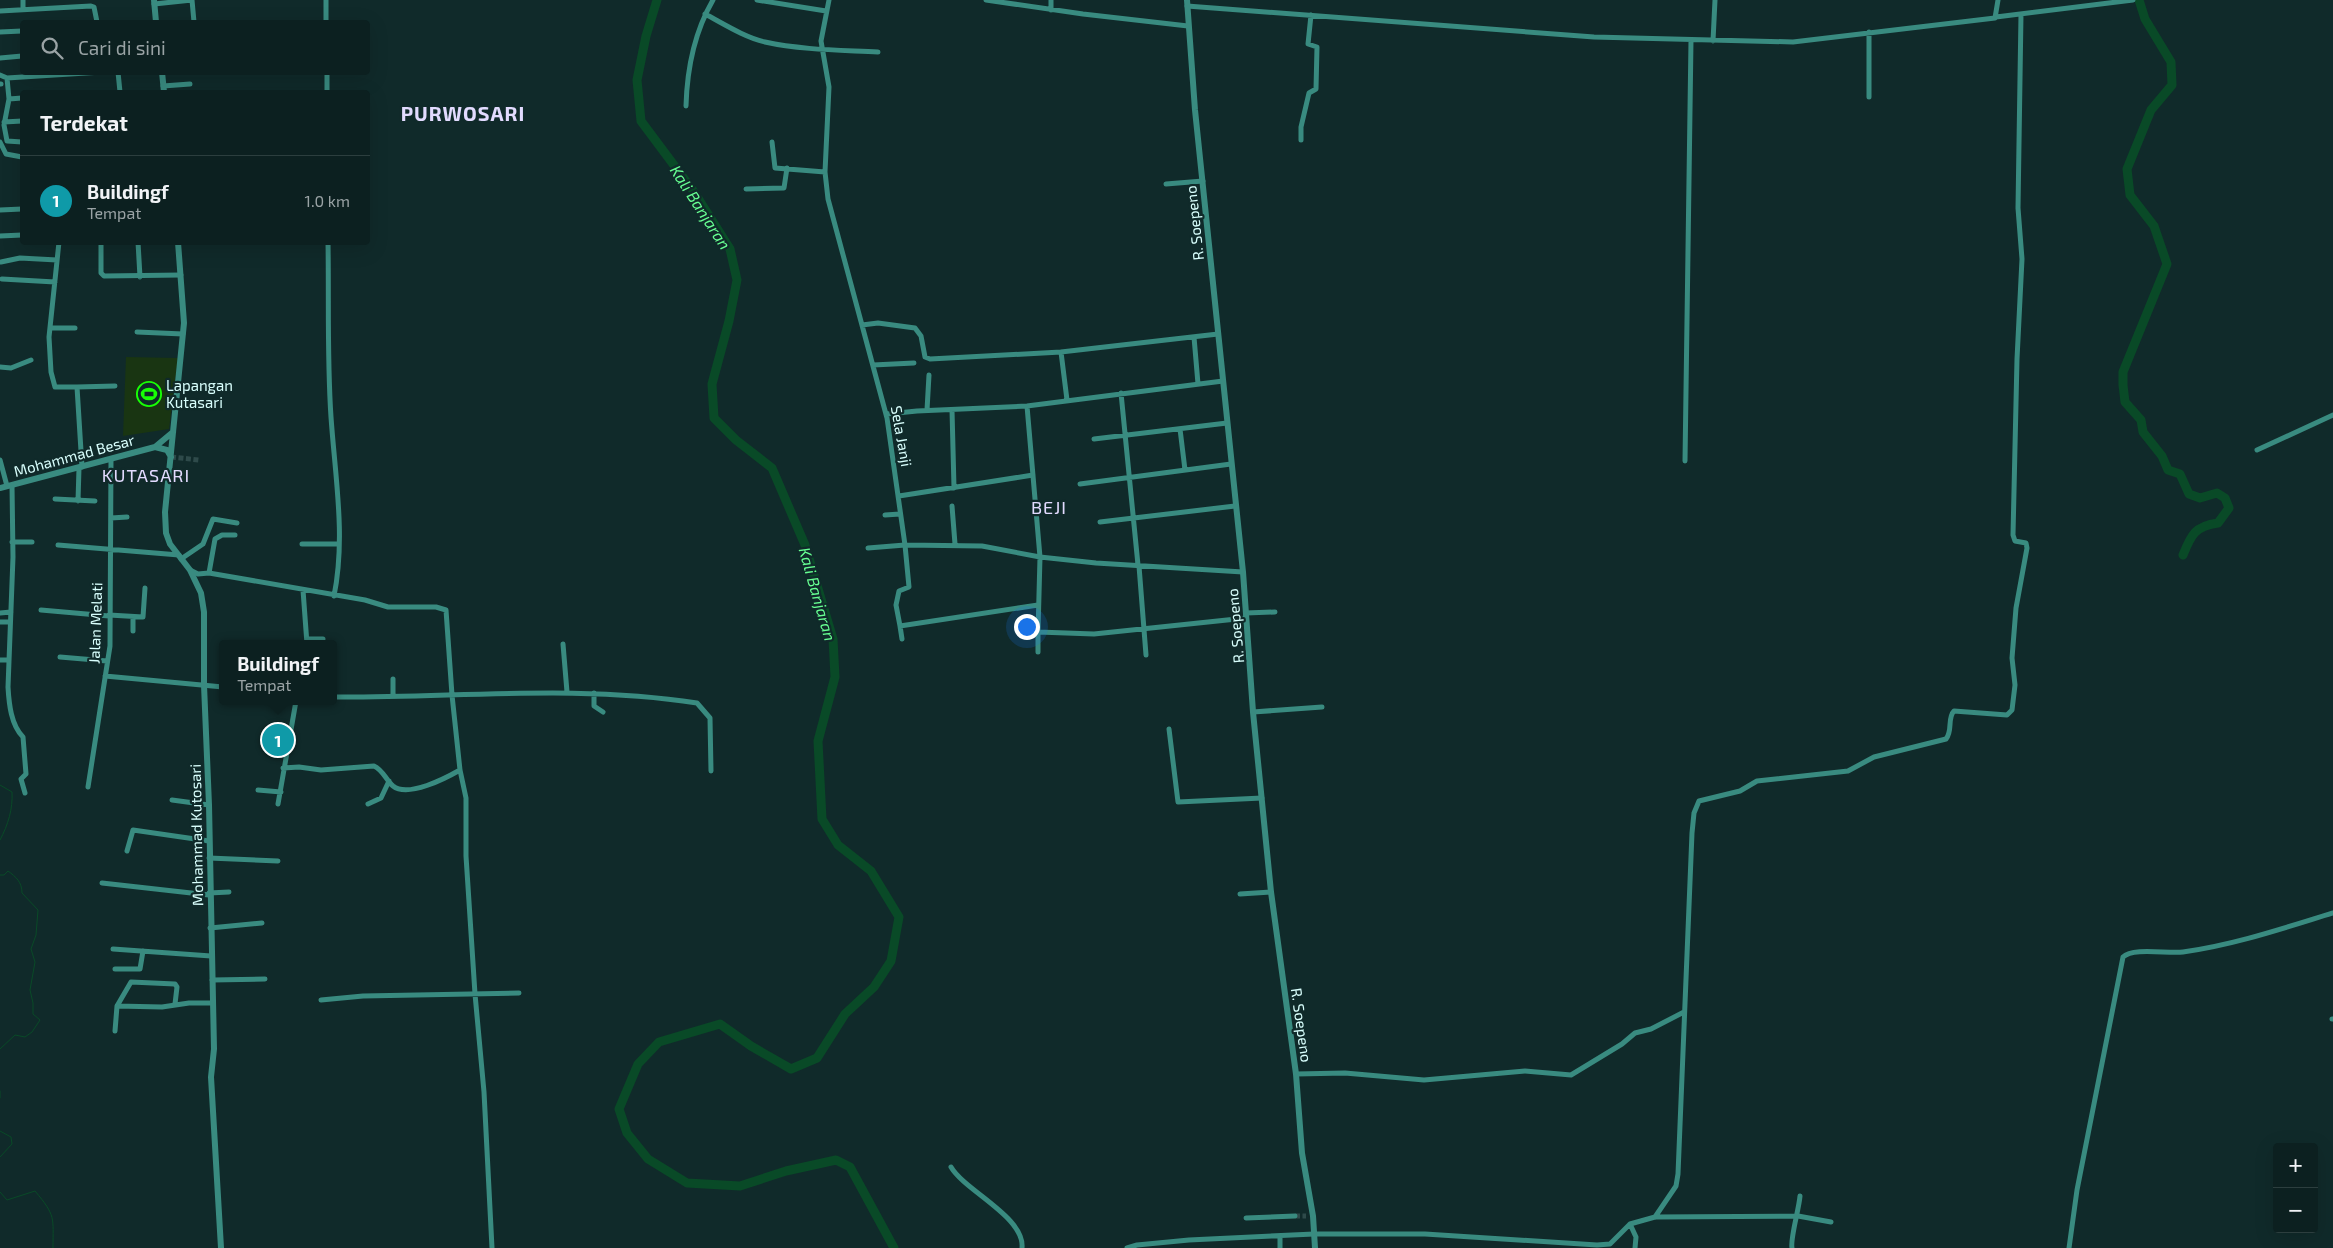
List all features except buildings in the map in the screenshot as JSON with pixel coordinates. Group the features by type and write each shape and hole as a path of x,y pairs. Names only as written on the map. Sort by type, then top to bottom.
{"street":[{"path":"23,0 23,9"},
{"path":"156,20 154,2 192,0 194,20"},
{"path":"326,0 326,20"},
{"path":"686,106 693,51 705,14 713,0"},
{"path":"757,0 826,11"},
{"name":"Sela Janji","path":"829,0 822,49 830,98 825,172 832,218 887,414 899,496 909,587 899,590 896,600 900,626"},
{"path":"986,0 1051,10 1188,26"},
{"path":"1051,10 1052,0"},
{"path":"1713,41 1715,0"},
{"path":"1996,17 1998,0"},
{"path":"1187,3 1527,33 1713,41 1793,42 2133,0"},
{"name":"R. Soepeno","path":"1187,3 1218,334 1243,572 1253,712 1271,892 1296,1074 1302,1154 1309,1216 1314,1234 1315,1248"},
{"path":"0,11 90,6 94,7 97,20"},
{"path":"705,14 743,34 766,42 822,49 878,52"},
{"path":"1655,1217 1676,1186 1678,1174 1692,833 1694,813 1699,801 1740,791 1758,781 1848,771 1874,757 1946,739 1951,730 1951,714 1954,711 2007,715 2012,710 2015,685 2012,658 2016,608 2027,548 2026,543 2015,541 2013,535 2017,359 2022,259 2018,208 2021,14"},
{"path":"1301,140 1300,127 1309,93 1316,89 1317,47 1308,44 1311,15"},
{"path":"0,32 20,31"},
{"path":"1869,32 1869,97"},
{"path":"1685,461 1691,40"},
{"path":"0,58 20,56"},
{"path":"0,75 7,78 54,75"},
{"path":"118,75 120,90"},
{"path":"162,75 164,89 190,84"},
{"path":"327,75 327,90"},
{"path":"7,78 9,99 3,124 8,142 20,142"},
{"path":"9,99 20,98"},
{"path":"3,124 20,121"},
{"path":"772,142 775,168 825,172"},
{"path":"0,145 6,154 20,157"},
{"path":"746,189 784,188 787,168"},
{"path":"1166,184 1203,181"},
{"path":"0,210 20,209"},
{"path":"0,236 20,235"},
{"path":"58,245 49,353 55,387 58,389 115,386"},
{"path":"101,245 102,276 181,276"},
{"path":"138,245 140,277"},
{"name":"Mohammad Kutosari","path":"178,245 185,312 165,512 166,533 170,544 190,570 200,593 204,612 204,684 209,805 209,894 214,1049 211,1077 221,1248"},
{"path":"328,245 331,416 339,544 338,576 334,596"},
{"path":"1,262 20,258 57,260"},
{"path":"2,279 55,282"},
{"path":"862,325 878,323 915,328 921,336 925,356 930,359 1061,352 1218,334"},
{"path":"50,328 76,328"},
{"path":"137,332 183,334"},
{"path":"1194,337 1198,384"},
{"path":"1061,352 1067,400"},
{"path":"0,367 12,368 31,360"},
{"path":"873,365 914,362"},
{"path":"927,410 929,375"},
{"path":"887,414 927,410 1027,406 1223,381"},
{"path":"76,387 80,468 78,501"},
{"path":"1121,393 1146,655"},
{"path":"1027,406 1040,557 1038,652"},
{"path":"952,410 954,488"},
{"path":"2257,450 2333,415"},
{"path":"1094,439 1227,423"},
{"path":"1180,429 1185,470"},
{"path":"155,447 173,432"},
{"path":"155,447 167,450 171,457"},
{"name":"Mohammad Besar","path":"6,487 155,447"},
{"name":"Jalan Melati","path":"88,787 107,661 111,459"},
{"path":"0,460 6,487 12,542 8,660 10,706 16,731 22,737 26,774 21,779 25,793"},
{"path":"1080,484 1231,464"},
{"path":"899,496 1033,475"},
{"path":"55,499 95,501"},
{"path":"952,506 955,544"},
{"path":"1100,522 1235,506"},
{"path":"885,515 900,514"},
{"path":"111,518 127,517"},
{"path":"58,545 180,557 203,544 212,519 237,523"},
{"path":"209,573 216,540 222,535 235,535"},
{"path":"12,542 32,542"},
{"path":"302,544 339,544"},
{"path":"868,548 955,544 982,546 1040,557 1139,566 1243,572"},
{"path":"190,570 198,574 209,573 388,607 444,608 447,618 460,770 466,798 466,856 475,994 484,1092 492,1248"},
{"path":"40,610 133,618 144,616 145,588"},
{"path":"303,590 307,640"},
{"path":"902,640 900,626 1038,605"},
{"path":"0,613 11,612"},
{"path":"1038,632 1094,634 1275,612"},
{"path":"133,618 133,631"},
{"path":"0,622 10,622"},
{"path":"315,640 323,639"},
{"path":"563,644 567,692"},
{"path":"60,657 107,661"},
{"path":"0,660 8,660"},
{"path":"105,676 204,684 219,687"},
{"path":"393,679 393,696"},
{"path":"337,697 567,692 660,697 698,704 710,718 711,770"},
{"path":"594,693 594,706 603,712"},
{"path":"278,804 295,705"},
{"path":"1253,712 1322,707"},
{"path":"1169,729 1178,802 1262,798"},
{"path":"283,768 299,767 317,770 374,766 395,788 408,790 440,781 460,770"},
{"path":"368,804 381,798 389,781"},
{"path":"258,790 281,792"},
{"path":"172,800 209,805"},
{"path":"127,851 132,830 209,840"},
{"path":"209,858 278,861"},
{"path":"102,882 209,894 229,892"},
{"path":"1240,894 1271,892"},
{"path":"2070,1248 2077,1190 2123,957 2132,952 2184,952 2241,939 2333,913"},
{"path":"210,928 262,923"},
{"path":"113,949 211,956"},
{"path":"114,969 140,969 143,951"},
{"path":"212,980 265,979"},
{"path":"115,1031 117,1006 127,986 134,981 175,984 174,1004"},
{"path":"321,1000 363,996 519,994"},
{"path":"117,1006 162,1007 174,1004 212,1003"},
{"path":"1296,1074 1345,1073 1424,1080 1525,1071 1570,1076 1635,1034 1684,1012"},
{"path":"951,1167 955,1175 992,1204 1012,1225 1022,1240 1022,1248"},
{"path":"1792,1248 1791,1242 1798,1216 1800,1196"},
{"path":"1246,1218 1295,1216"},
{"path":"1127,1248 1137,1245 1189,1240 1314,1234 1425,1234 1513,1241 1604,1245 1610,1244 1630,1224 1655,1217 1798,1216 1831,1222"},
{"path":"1630,1224 1636,1237 1635,1248"},
{"path":"1280,1236 1280,1248"},
{"path":"1513,1241 1513,1248"}],"green space":[{"name":"Lapangan Kutasari","path":"126,357 178,358 169,429 123,436"}],"waterway":[{"name":"Kali Banjaran","path":"657,0 646,36 637,80 641,121 694,192 730,249 737,280 729,321 712,384 714,418 736,440 772,468 805,545 833,639 835,677 818,741 822,819 838,845 871,871 899,917 891,961 874,987 845,1014 817,1058 791,1069 751,1046 720,1024 659,1042 638,1064 619,1109 627,1133 648,1159 687,1183 740,1186 786,1171 836,1160 850,1167 894,1248"},
{"path":"2139,0 2145,19 2171,62 2172,85 2151,110 2127,169 2130,195 2154,226 2167,264 2123,372 2125,402 2141,420 2143,432 2162,456 2168,470 2180,474 2189,494 2200,498 2217,493 2225,498 2229,508 2218,523 2204,526 2195,533 2183,555"},
{"path":"0,785 12,792 12,805 0,840"},
{"path":"0,875 4,875 8,871 14,875 20,883 22,893 38,910 36,935 31,949 35,962 30,990 33,1014 40,1020 32,1032 25,1037 15,1035 0,1049"},
{"path":"0,1091 0,1098"},
{"path":"0,1131 11,1137 12,1144 0,1157"},
{"path":"0,1192 7,1200 35,1191 47,1206 52,1217 53,1248"}],"tunnel":[{"path":"171,457 199,460"},
{"path":"1295,1216 1306,1216"}],"place":[{"name":"Lapangan Kutasari","path":"149,394"},
{"name":"Buildingf","path":"278,740"}],"district":[{"name":"PURWOSARI","path":"463,113"},
{"name":"KUTASARI","path":"146,475"},
{"name":"BEJI","path":"1049,507"}]}
